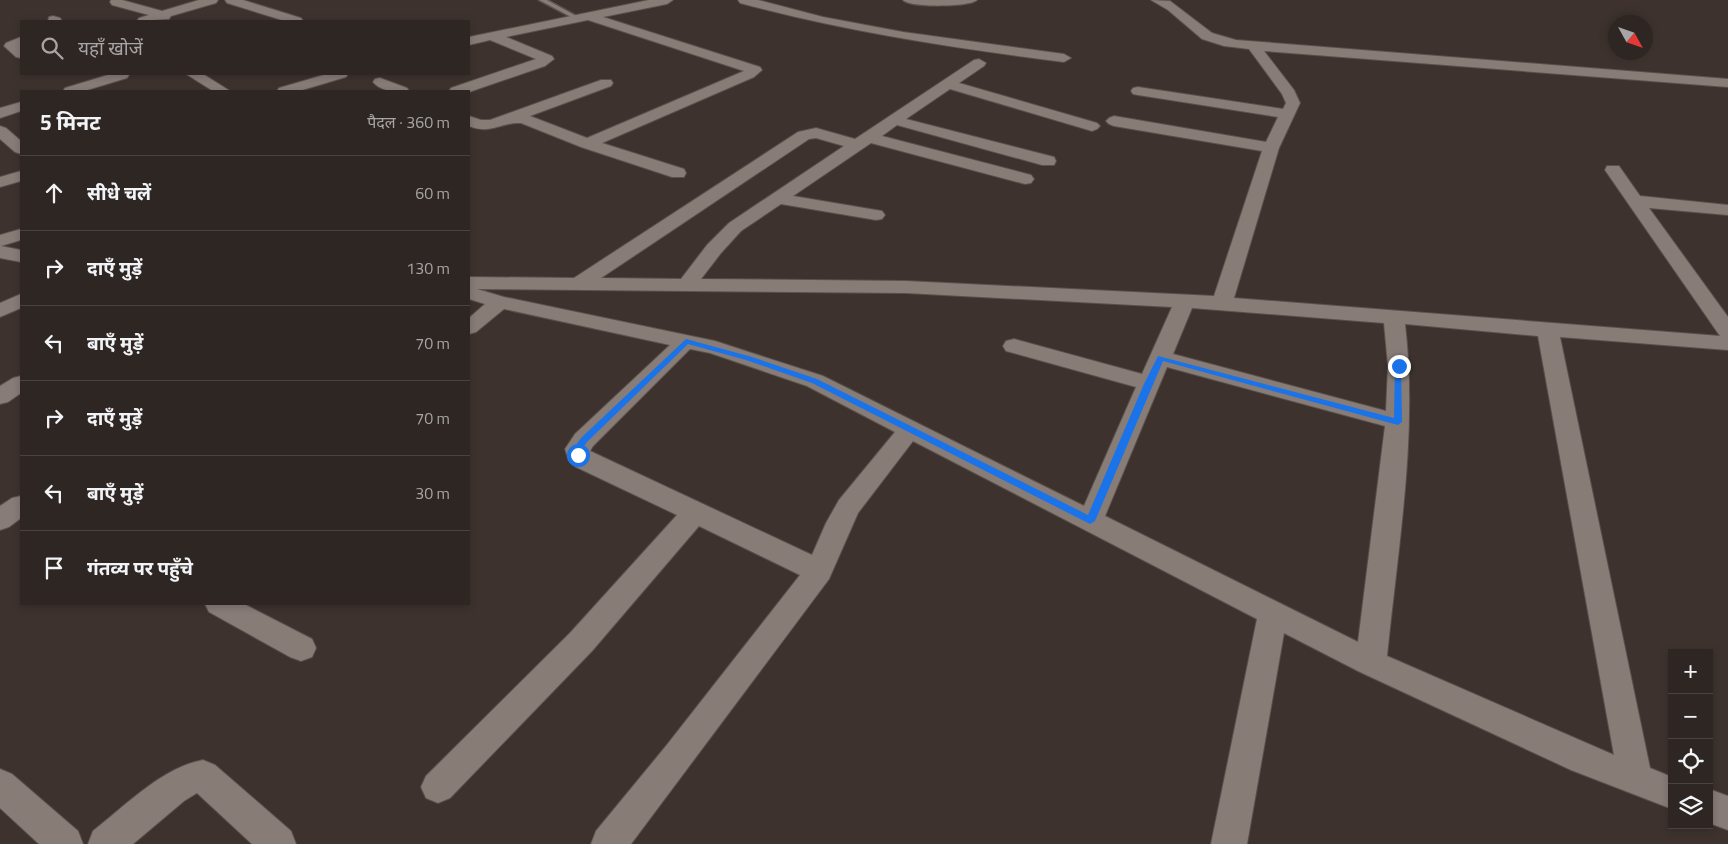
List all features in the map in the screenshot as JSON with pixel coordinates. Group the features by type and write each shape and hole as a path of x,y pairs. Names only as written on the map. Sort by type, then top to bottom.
{"street":[{"path":"146,20 212,0"},
{"path":"231,0 294,20"},
{"path":"470,41 666,0"},
{"path":"744,0 783,11 897,35 1064,58"},
{"path":"909,0 938,2 970,0"},
{"path":"1157,0 1180,12 1208,36 1227,43 1728,83"},
{"path":"116,2 180,20"},
{"path":"582,17 755,70 588,144"},
{"path":"459,90 547,59 491,36"},
{"path":"20,42 11,46 20,54"},
{"path":"1222,303 1271,148 1292,103 1292,97 1253,46"},
{"path":"7,60 20,55"},
{"path":"686,286 724,237 777,198 979,63"},
{"path":"73,90 122,75"},
{"path":"195,75 221,90"},
{"path":"286,90 318,76"},
{"path":"380,82 400,90"},
{"path":"470,121 486,127 606,83"},
{"path":"948,84 1092,126"},
{"path":"1138,91 1288,114"},
{"path":"0,113 20,106"},
{"path":"514,117 588,144 678,173"},
{"path":"894,120 1048,161"},
{"path":"1114,121 1271,148"},
{"path":"0,131 20,148"},
{"path":"577,286 804,135 816,133 863,141 1025,179"},
{"path":"1613,170 1728,332"},
{"path":"0,182 20,176"},
{"path":"777,198 876,214"},
{"path":"1635,201 1728,210"},
{"path":"0,242 20,234"},
{"path":"0,252 20,256"},
{"path":"470,283 577,286 837,285 906,287 1222,303 1728,343"},
{"path":"470,293 500,302 686,341 749,358 815,381 1371,663 1530,736 1668,791"},
{"path":"0,312 20,301"},
{"path":"470,327 500,302"},
{"path":"1090,521 1184,302"},
{"path":"1371,663 1398,422 1399,366 1394,318"},
{"path":"1548,330 1635,779"},
{"path":"686,341 584,440 577,449 578,455 694,514 819,571"},
{"path":"1014,346 1148,384"},
{"path":"1161,358 1398,422"},
{"path":"0,397 20,384"},
{"path":"609,844 678,757 819,571 839,523 848,507 910,429"},
{"path":"0,520 20,506"},
{"path":"438,787 581,642 694,514"},
{"path":"221,605 301,648"},
{"path":"1229,844 1273,613"},
{"path":"106,844 172,790 191,778 203,776 210,780 278,844"},
{"path":"0,785 65,844"},
{"path":"1713,807 1728,813"}],"lane":[{"path":"542,0 582,17"}],"route":[{"path":"578,455 577,449 584,440 686,341 749,358 815,381 1090,521 1148,384 1161,358 1398,422 1399,366"}]}
